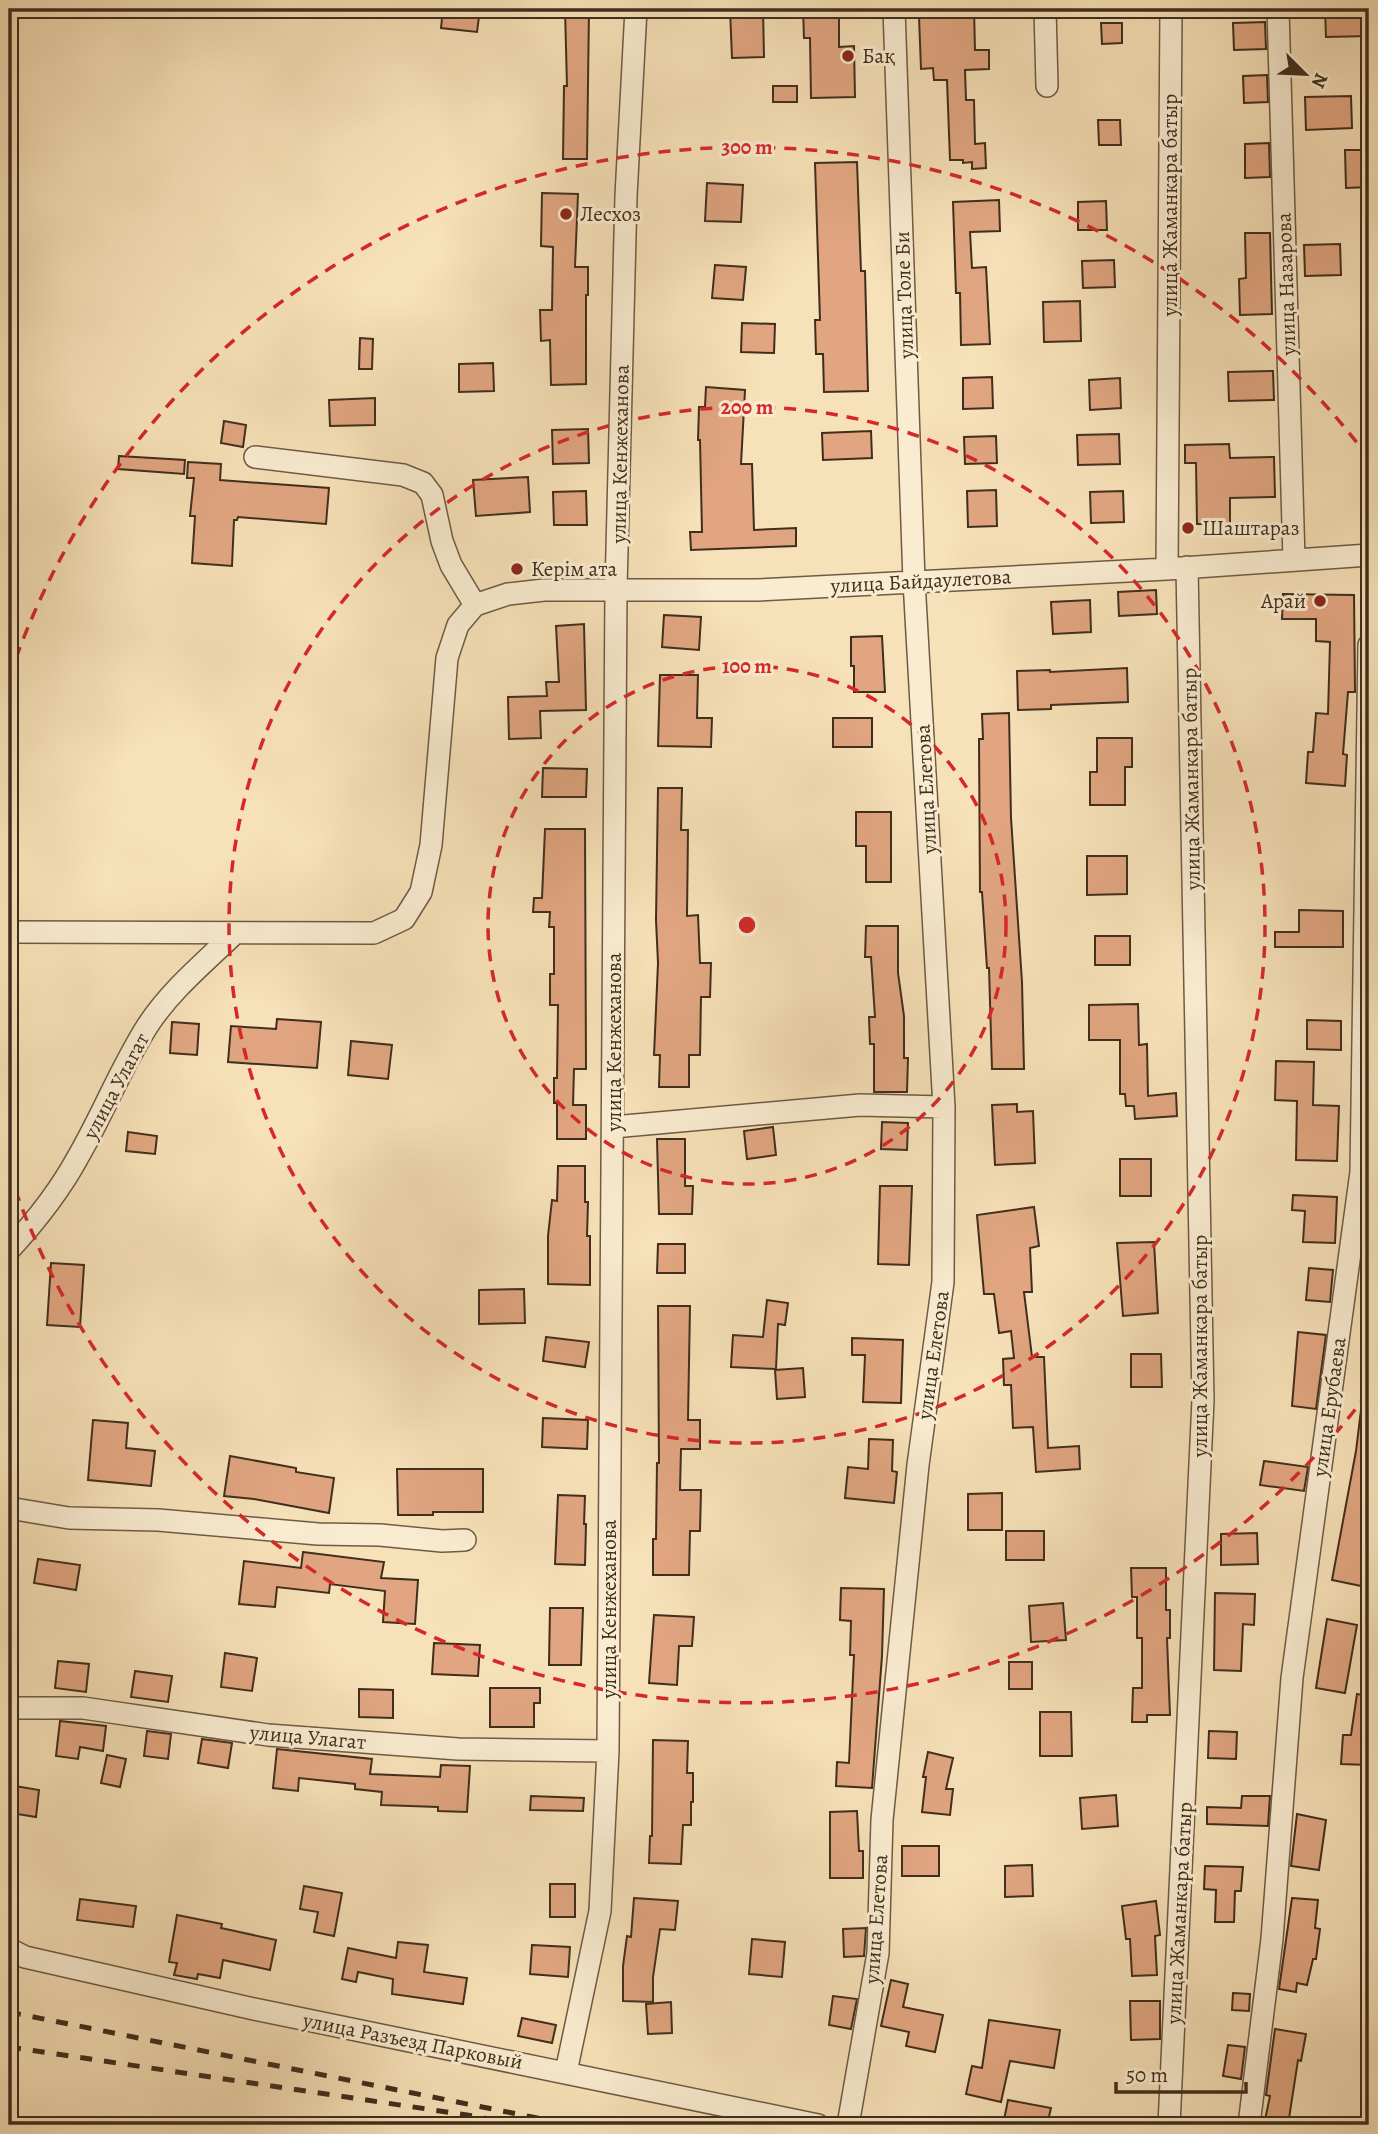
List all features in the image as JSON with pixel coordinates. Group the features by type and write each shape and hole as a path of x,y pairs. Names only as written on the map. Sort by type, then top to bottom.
{"street":[{"name":"улица Кенжеханова","path":"566,2072 600,1911 608,1751 616,589 626,196 636,9"},
{"name":"улица Толе Би","path":"894,9 914,581"},
{"path":"1045,9 1047,86"},
{"name":"улица Жаманкара батыр","path":"1169,2125 1203,1400 1177,568 1171,9"},
{"name":"улица Назарова","path":"1278,9 1294,560"},
{"path":"9,932 374,933 404,919 421,892 431,845 447,658 458,625 475,605 451,565 442,541 432,495 423,482 403,475 255,457"},
{"name":"улица Байдаулетова","path":"475,605 508,594 544,590 758,590 1369,555"},
{"name":"улица Елетова","path":"848,2125 878,1953 882,1820 918,1465 943,1282 944,1107 914,581"},
{"name":"улица Ерубаева","path":"1249,2125 1272,1939 1292,1678 1365,1172 1369,645"},
{"name":"улица Улагат","path":"9,1251 55,1195 79,1156 127,1061 167,999 235,933"},
{"path":"613,1127 860,1105 944,1107"},
{"path":"9,1508 69,1518 158,1520 318,1534 465,1540"},
{"name":"улица Улагат","path":"9,1708 82,1708 268,1735 458,1749 608,1751"},
{"name":"улица Разъезд Парковый","path":"9,1950 25,1957 254,2010 818,2125"}],"building":[{"path":"443,9 480,9 477,32 441,28"},
{"path":"565,9 589,9 587,159 563,159 564,86 567,86"},
{"path":"730,9 763,9 764,57 732,58"},
{"path":"803,9 839,9 839,47 854,46 855,97 811,98 810,38 804,38"},
{"path":"940,9 974,9 975,50 989,50 989,69 965,70 966,100 974,100 975,144 985,143 986,168 972,169 972,162 950,160 947,80 934,80 933,68 921,69 919,17 940,16"},
{"path":"1325,9 1369,9 1369,36 1326,37"},
{"path":"1265,22 1266,49 1234,50 1233,23"},
{"path":"1101,23 1122,23 1122,43 1102,44"},
{"path":"1267,75 1268,102 1244,103 1243,76"},
{"path":"773,86 797,86 797,102 773,102"},
{"path":"1351,96 1352,128 1306,130 1305,97"},
{"path":"1098,120 1120,120 1121,145 1099,145"},
{"path":"1269,143 1270,177 1245,178 1245,144"},
{"path":"1345,150 1369,150 1369,187 1346,188"},
{"path":"857,162 861,271 865,271 868,391 824,392 823,354 816,354 815,320 820,320 815,163"},
{"path":"707,183 743,185 741,222 705,221"},
{"path":"542,193 578,194 575,267 588,267 586,384 551,385 550,340 541,341 540,310 552,310 553,247 541,246"},
{"path":"999,200 1000,231 970,232 972,268 986,267 990,344 961,345 953,202"},
{"path":"1106,201 1107,230 1078,230 1078,202"},
{"path":"1245,233 1270,233 1272,314 1240,315 1239,279 1246,278"},
{"path":"1340,244 1341,275 1305,276 1304,245"},
{"path":"1114,260 1115,287 1083,288 1082,261"},
{"path":"715,265 746,267 743,300 712,298"},
{"path":"1080,301 1081,341 1044,342 1043,302"},
{"path":"742,323 775,324 774,353 741,352"},
{"path":"360,338 373,339 372,369 359,369"},
{"path":"493,363 494,391 459,392 459,364"},
{"path":"1273,371 1274,400 1229,401 1228,372"},
{"path":"992,377 993,408 963,409 963,378"},
{"path":"1120,378 1121,408 1090,410 1089,380"},
{"path":"706,387 745,390 741,464 752,464 754,530 796,528 796,546 691,550 690,532 702,532 698,440 699,407 705,407"},
{"path":"375,398 375,425 330,426 329,400"},
{"path":"224,421 246,425 243,447 221,443"},
{"path":"588,429 589,463 553,464 552,430"},
{"path":"871,431 872,458 823,460 822,433"},
{"path":"1119,434 1120,464 1078,465 1077,435"},
{"path":"996,436 997,463 965,464 964,437"},
{"path":"1229,444 1230,458 1274,457 1275,497 1230,498 1230,524 1197,524 1196,463 1185,463 1185,445"},
{"path":"119,456 185,460 184,474 118,469"},
{"path":"188,462 221,464 220,480 329,488 326,524 238,517 234,520 232,566 192,563 195,516 190,516 194,478 187,478"},
{"path":"528,477 530,512 476,516 473,480"},
{"path":"996,490 997,526 968,527 967,491"},
{"path":"586,491 587,525 554,525 553,492"},
{"path":"1123,491 1124,522 1091,523 1090,492"},
{"path":"1156,590 1157,614 1119,616 1118,592"},
{"path":"1283,594 1354,595 1355,692 1348,692 1343,754 1347,755 1345,786 1306,783 1308,752 1313,752 1316,713 1328,714 1330,642 1316,641 1316,619 1282,619"},
{"path":"1090,600 1091,632 1053,634 1051,602"},
{"path":"664,615 701,617 699,650 662,647"},
{"path":"584,624 586,710 540,711 541,738 509,739 508,697 547,696 546,682 559,682 556,626"},
{"path":"882,636 885,692 854,692 851,637"},
{"path":"1127,668 1128,702 1051,705 1051,709 1018,710 1017,671"},
{"path":"660,675 698,675 697,718 712,718 711,747 658,746"},
{"path":"1009,713 1011,818 1022,982 1024,1069 992,1069 989,968 980,892 979,739 983,739 982,714"},
{"path":"833,718 872,718 872,747 833,747"},
{"path":"1097,738 1132,738 1132,767 1125,767 1125,805 1090,805 1090,772 1097,772"},
{"path":"543,768 587,769 586,797 542,797"},
{"path":"658,788 682,788 681,830 688,830 687,916 698,915 700,963 711,963 710,997 701,997 700,1055 689,1055 689,1087 659,1087 660,1055 654,1055 658,963"},
{"path":"856,812 891,812 891,882 866,882 866,846 856,846"},
{"path":"545,829 585,829 586,1069 574,1069 573,1105 586,1105 586,1139 557,1139 554,1078 557,1078 558,1005 550,1005 550,974 554,974 554,927 549,927 550,912 533,912 534,898 542,898"},
{"path":"1087,856 1127,856 1127,894 1087,895"},
{"path":"1299,910 1343,911 1343,947 1275,947 1275,932 1299,932"},
{"path":"866,926 898,926 898,973 904,1016 904,1058 908,1058 907,1092 874,1092 874,1044 870,1044 869,1017 875,1017 871,957 865,957"},
{"path":"1095,936 1130,936 1130,965 1095,965"},
{"path":"1138,1004 1139,1045 1147,1044 1148,1096 1176,1093 1177,1116 1135,1119 1134,1106 1126,1106 1125,1094 1120,1094 1120,1040 1089,1040 1089,1005"},
{"path":"277,1019 321,1022 317,1068 228,1062 231,1026 276,1029"},
{"path":"1307,1020 1341,1021 1341,1050 1307,1049"},
{"path":"172,1022 199,1024 197,1055 170,1053"},
{"path":"351,1041 392,1045 388,1079 348,1075"},
{"path":"1276,1061 1314,1062 1313,1105 1339,1106 1337,1161 1296,1160 1297,1101 1275,1100"},
{"path":"1017,1104 1017,1112 1033,1111 1035,1163 995,1165 992,1105"},
{"path":"882,1122 908,1123 907,1150 881,1149"},
{"path":"773,1127 776,1155 747,1159 744,1131"},
{"path":"128,1132 157,1136 155,1154 126,1151"},
{"path":"657,1139 685,1139 685,1186 693,1186 692,1214 659,1214"},
{"path":"1120,1159 1151,1159 1151,1196 1120,1196"},
{"path":"558,1166 585,1166 590,1285 548,1284 548,1236 552,1200 557,1201"},
{"path":"880,1186 912,1186 909,1265 878,1264"},
{"path":"1293,1195 1337,1197 1335,1243 1303,1242 1305,1211 1292,1210"},
{"path":"1034,1207 1039,1246 1030,1248 1032,1292 1024,1292 1032,1357 1044,1357 1048,1448 1079,1446 1080,1469 1036,1472 1033,1427 1013,1428 1011,1385 1004,1385 1003,1359 1014,1358 1011,1331 999,1333 994,1294 984,1294 977,1215"},
{"path":"1154,1242 1158,1313 1123,1316 1117,1243"},
{"path":"658,1244 685,1244 685,1273 657,1273"},
{"path":"51,1263 84,1265 80,1327 47,1325"},
{"path":"1309,1268 1333,1270 1330,1302 1306,1300"},
{"path":"524,1289 525,1323 479,1324 479,1290"},
{"path":"767,1300 788,1303 785,1325 778,1324 776,1369 731,1367 733,1335 763,1337"},
{"path":"658,1306 690,1306 688,1420 700,1420 700,1449 681,1449 680,1490 701,1490 700,1531 690,1531 689,1575 653,1575 659,1463"},
{"path":"1298,1332 1326,1335 1316,1409 1292,1406"},
{"path":"546,1337 589,1342 585,1367 543,1361"},
{"path":"852,1338 903,1340 901,1403 863,1402 865,1355 852,1355"},
{"path":"1131,1354 1161,1354 1162,1387 1131,1387"},
{"path":"803,1368 805,1397 777,1399 775,1370"},
{"path":"1361,1410 1369,1411 1369,1573 1366,1587 1332,1580"},
{"path":"543,1418 588,1420 587,1449 542,1447"},
{"path":"93,1420 128,1423 126,1448 155,1451 151,1486 88,1480"},
{"path":"869,1439 893,1440 892,1471 897,1472 894,1503 845,1498 848,1467 868,1469"},
{"path":"230,1456 334,1478 329,1513 224,1496"},
{"path":"1264,1461 1308,1467 1304,1491 1260,1485"},
{"path":"397,1469 483,1469 483,1512 398,1515"},
{"path":"1002,1493 1002,1530 968,1530 968,1494"},
{"path":"558,1495 585,1496 585,1565 555,1564"},
{"path":"1006,1531 1044,1531 1044,1560 1006,1560"},
{"path":"1257,1533 1258,1564 1221,1565 1221,1534"},
{"path":"303,1552 384,1562 381,1578 418,1580 415,1624 383,1622 385,1591 330,1584 329,1593 277,1587 275,1607 239,1604 244,1561 301,1568"},
{"path":"38,1559 80,1565 76,1590 34,1583"},
{"path":"1131,1568 1166,1568 1166,1610 1170,1610 1170,1638 1167,1638 1170,1715 1147,1715 1147,1722 1132,1722 1133,1688 1142,1688 1142,1638 1137,1638 1137,1597 1132,1597"},
{"path":"841,1588 884,1589 872,1788 836,1786 837,1762 849,1763 854,1655 850,1655 851,1621 840,1620"},
{"path":"1215,1593 1255,1594 1254,1625 1243,1624 1241,1671 1214,1670"},
{"path":"1063,1603 1066,1640 1031,1642 1029,1606"},
{"path":"550,1608 583,1608 581,1665 549,1665"},
{"path":"654,1615 694,1617 692,1646 679,1646 677,1685 649,1683"},
{"path":"1327,1619 1357,1625 1345,1693 1316,1688"},
{"path":"434,1643 480,1645 478,1676 432,1674"},
{"path":"225,1653 257,1658 252,1691 221,1687"},
{"path":"58,1661 89,1664 86,1692 55,1688"},
{"path":"1009,1662 1032,1662 1032,1689 1009,1689"},
{"path":"135,1671 172,1676 168,1702 131,1697"},
{"path":"490,1688 540,1688 540,1703 534,1703 534,1727 490,1727"},
{"path":"359,1689 393,1690 393,1718 359,1717"},
{"path":"1357,1694 1369,1696 1369,1765 1341,1764 1343,1735 1351,1735"},
{"path":"1040,1712 1071,1712 1072,1756 1040,1756"},
{"path":"60,1721 106,1726 103,1751 80,1747 78,1759 56,1756"},
{"path":"147,1731 171,1734 168,1759 144,1756"},
{"path":"1209,1731 1237,1732 1236,1759 1208,1758"},
{"path":"202,1739 232,1743 228,1768 198,1763"},
{"path":"653,1740 688,1741 687,1773 693,1773 693,1802 691,1825 683,1825 681,1864 649,1863 652,1836"},
{"path":"277,1749 372,1759 370,1774 440,1777 441,1765 470,1766 467,1812 438,1811 438,1807 381,1805 382,1792 355,1789 355,1784 299,1778 298,1791 273,1788"},
{"path":"928,1752 953,1758 946,1789 953,1789 950,1815 922,1812 926,1777 923,1777"},
{"path":"107,1755 126,1759 120,1787 101,1783"},
{"path":"15,1786 39,1790 36,1817 11,1813"},
{"path":"1116,1795 1118,1826 1082,1829 1080,1798"},
{"path":"531,1796 584,1798 583,1811 530,1810"},
{"path":"1242,1796 1270,1796 1268,1826 1207,1824 1207,1807 1241,1808"},
{"path":"857,1811 859,1851 863,1851 863,1878 830,1878 830,1812"},
{"path":"1297,1814 1326,1820 1319,1870 1291,1866"},
{"path":"902,1846 939,1846 939,1876 902,1876"},
{"path":"1032,1865 1033,1896 1005,1897 1005,1866"},
{"path":"1205,1866 1243,1867 1241,1891 1235,1891 1234,1922 1215,1922 1216,1890 1204,1889"},
{"path":"550,1884 575,1884 575,1917 550,1917"},
{"path":"304,1886 342,1893 334,1936 314,1932 318,1912 300,1909"},
{"path":"634,1898 678,1901 675,1930 660,1929 653,1977 653,2002 623,2001 623,1966 627,1936 631,1937"},
{"path":"1292,1898 1318,1900 1315,1928 1320,1929 1316,1959 1313,1959 1307,1985 1297,1983 1296,1992 1279,1989"},
{"path":"80,1899 136,1906 133,1927 77,1920"},
{"path":"1156,1901 1160,1935 1155,1936 1157,1975 1132,1976 1130,1939 1126,1939 1122,1906"},
{"path":"177,1915 222,1924 221,1928 276,1940 270,1970 223,1960 220,1978 198,1974 197,1979 174,1975 177,1963 169,1962"},
{"path":"866,1928 864,1956 844,1957 843,1929"},
{"path":"752,1939 785,1942 782,1977 749,1974"},
{"path":"398,1942 428,1945 424,1972 467,1978 463,2004 392,1994 393,1979 358,1972 356,1982 342,1979 348,1948 396,1958"},
{"path":"532,1945 570,1947 568,1977 530,1974"},
{"path":"891,1980 908,1984 903,2007 943,2015 935,2052 906,2046 909,2032 881,2026"},
{"path":"1233,1993 1250,1994 1249,2011 1232,2010"},
{"path":"833,1996 857,1999 851,2029 829,2025"},
{"path":"1130,2001 1160,2001 1160,2039 1131,2040"},
{"path":"671,2002 672,2033 648,2034 646,2004"},
{"path":"522,2018 556,2025 552,2043 518,2036"},
{"path":"989,2020 1060,2030 1054,2068 1010,2061 1001,2102 966,2094 972,2066 982,2068"},
{"path":"1275,2029 1306,2034 1301,2061 1298,2060 1288,2125 1264,2125 1270,2096 1266,2095"},
{"path":"1228,2045 1245,2047 1241,2079 1223,2076"},
{"path":"1008,2100 1051,2108 1047,2125 1003,2125"}],"railway":[{"path":"9,2012 572,2125"},
{"path":"9,2047 474,2116 517,2125"}],"place":[{"name":"Бақ","path":"848,56"},
{"name":"Лесхоз","path":"566,214"},
{"name":"Шаштараз","path":"1188,528"},
{"name":"Керім ата","path":"517,569"},
{"name":"Арай","path":"1320,601"}]}
